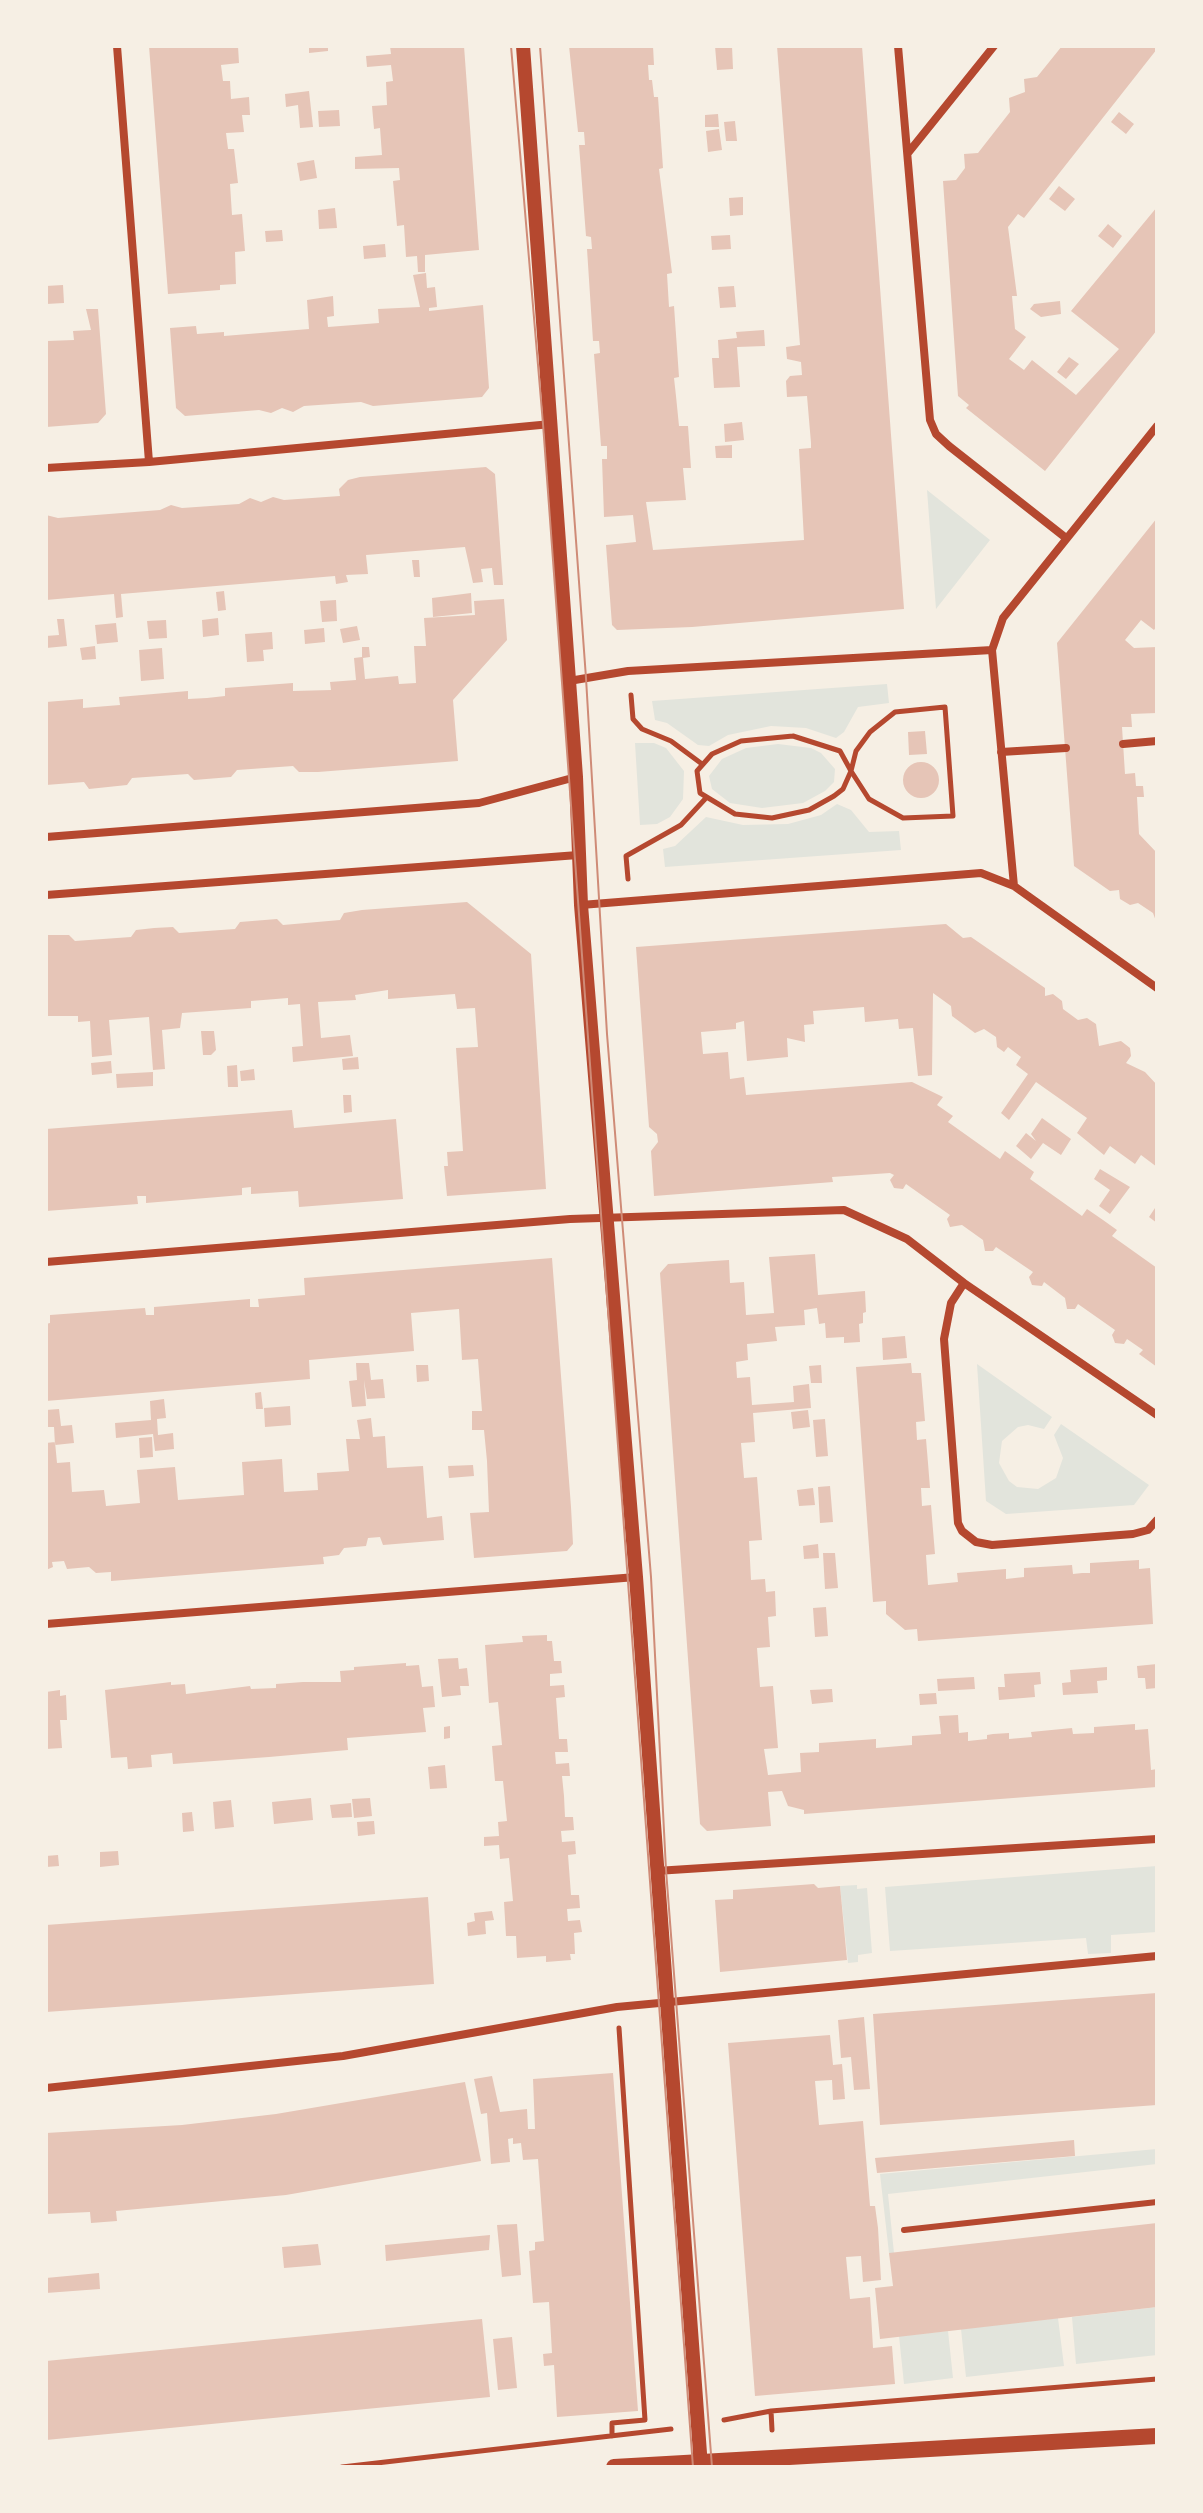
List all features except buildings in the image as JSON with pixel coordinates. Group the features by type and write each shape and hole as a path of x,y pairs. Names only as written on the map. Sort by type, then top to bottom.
{"main road":[{"path":"615,2467 1157,2436"}],"street":[{"path":"117,46 149,462"},
{"path":"523,46 576,777 581,905 636,1577 700,2464"},
{"path":"898,46 930,420 936,434 949,446 1066,538"},
{"path":"908,153 994,46"},
{"path":"46,468 149,462 551,423"},
{"path":"1014,886 992,650 1003,618 1157,426"},
{"path":"569,681 628,671 992,650"},
{"path":"1123,744 1157,741"},
{"path":"1001,752 1066,748"},
{"path":"46,837 479,803 576,777"},
{"path":"46,895 578,855"},
{"path":"581,905 981,873 1014,886 1157,988"},
{"path":"46,1262 607,1218 844,1210 907,1239 964,1283 1157,1415"},
{"path":"964,1283 951,1303 944,1339 958,1523 962,1531 976,1542 992,1545 1133,1534 1148,1530 1157,1520"},
{"path":"46,1624 636,1577"},
{"path":"656,1871 1157,1839"},
{"path":"46,2088 343,2056 617,2007 1157,1956"}],"lane":[{"path":"904,2230 1157,2202"}],"path":[{"path":"630,685 633,719 642,729 671,741 702,764"},
{"path":"702,764 696,783 706,798 735,814 791,816 809,810 843,789 851,771 856,751 870,732 895,712 945,707 953,816 903,818 869,799 851,771 840,751 793,736 741,741 712,754 702,764"},
{"path":"630,902 626,856 681,825 706,798"},
{"path":"615,2467 612,2423 645,2420 617,2007"},
{"path":"342,2467 698,2425 771,2411 1157,2379"}],"shaded area":[{"path":"927,490 990,540 936,609"},
{"path":"887,684 889,703 858,707 844,732 836,738 806,728 771,726 728,735 709,746 698,745 667,723 655,720 652,701"},
{"path":"635,743 654,743 666,748 684,771 683,799 670,817 657,824 640,825"},
{"path":"778,744 811,748 821,753 835,769 834,782 825,791 803,803 762,808 730,803 712,789 709,776 722,759 746,748"},
{"path":"837,804 851,810 869,832 899,831 901,850 665,867 663,849 675,846 706,817 743,825 788,824 821,815"},
{"path":"977,1364 1052,1417 1044,1429 1028,1425 1018,1427 1002,1441 999,1463 1009,1481 1017,1487 1038,1489 1056,1478 1063,1458 1054,1435 1061,1424 1149,1485 1134,1505 1006,1514 986,1501"},
{"path":"1157,1866 1157,1932 1111,1935 1111,1953 1088,1954 1086,1938 890,1951 885,1887"},
{"path":"857,1885 857,1889 867,1888 872,1953 858,1955 858,1962 848,1963 840,1886"},
{"path":"1157,2149 1157,2164 888,2194 894,2253 889,2253 880,2174"},
{"path":"1157,2307 1157,2355 1076,2364 1072,2317"},
{"path":"1058,2318 1064,2366 966,2377 961,2329"},
{"path":"948,2331 953,2378 904,2384 899,2336"}],"tram line":[{"path":"511,46 543,424 693,2467"},
{"path":"540,46 586,678 607,1034 651,1577 666,1870 712,2467"}]}
